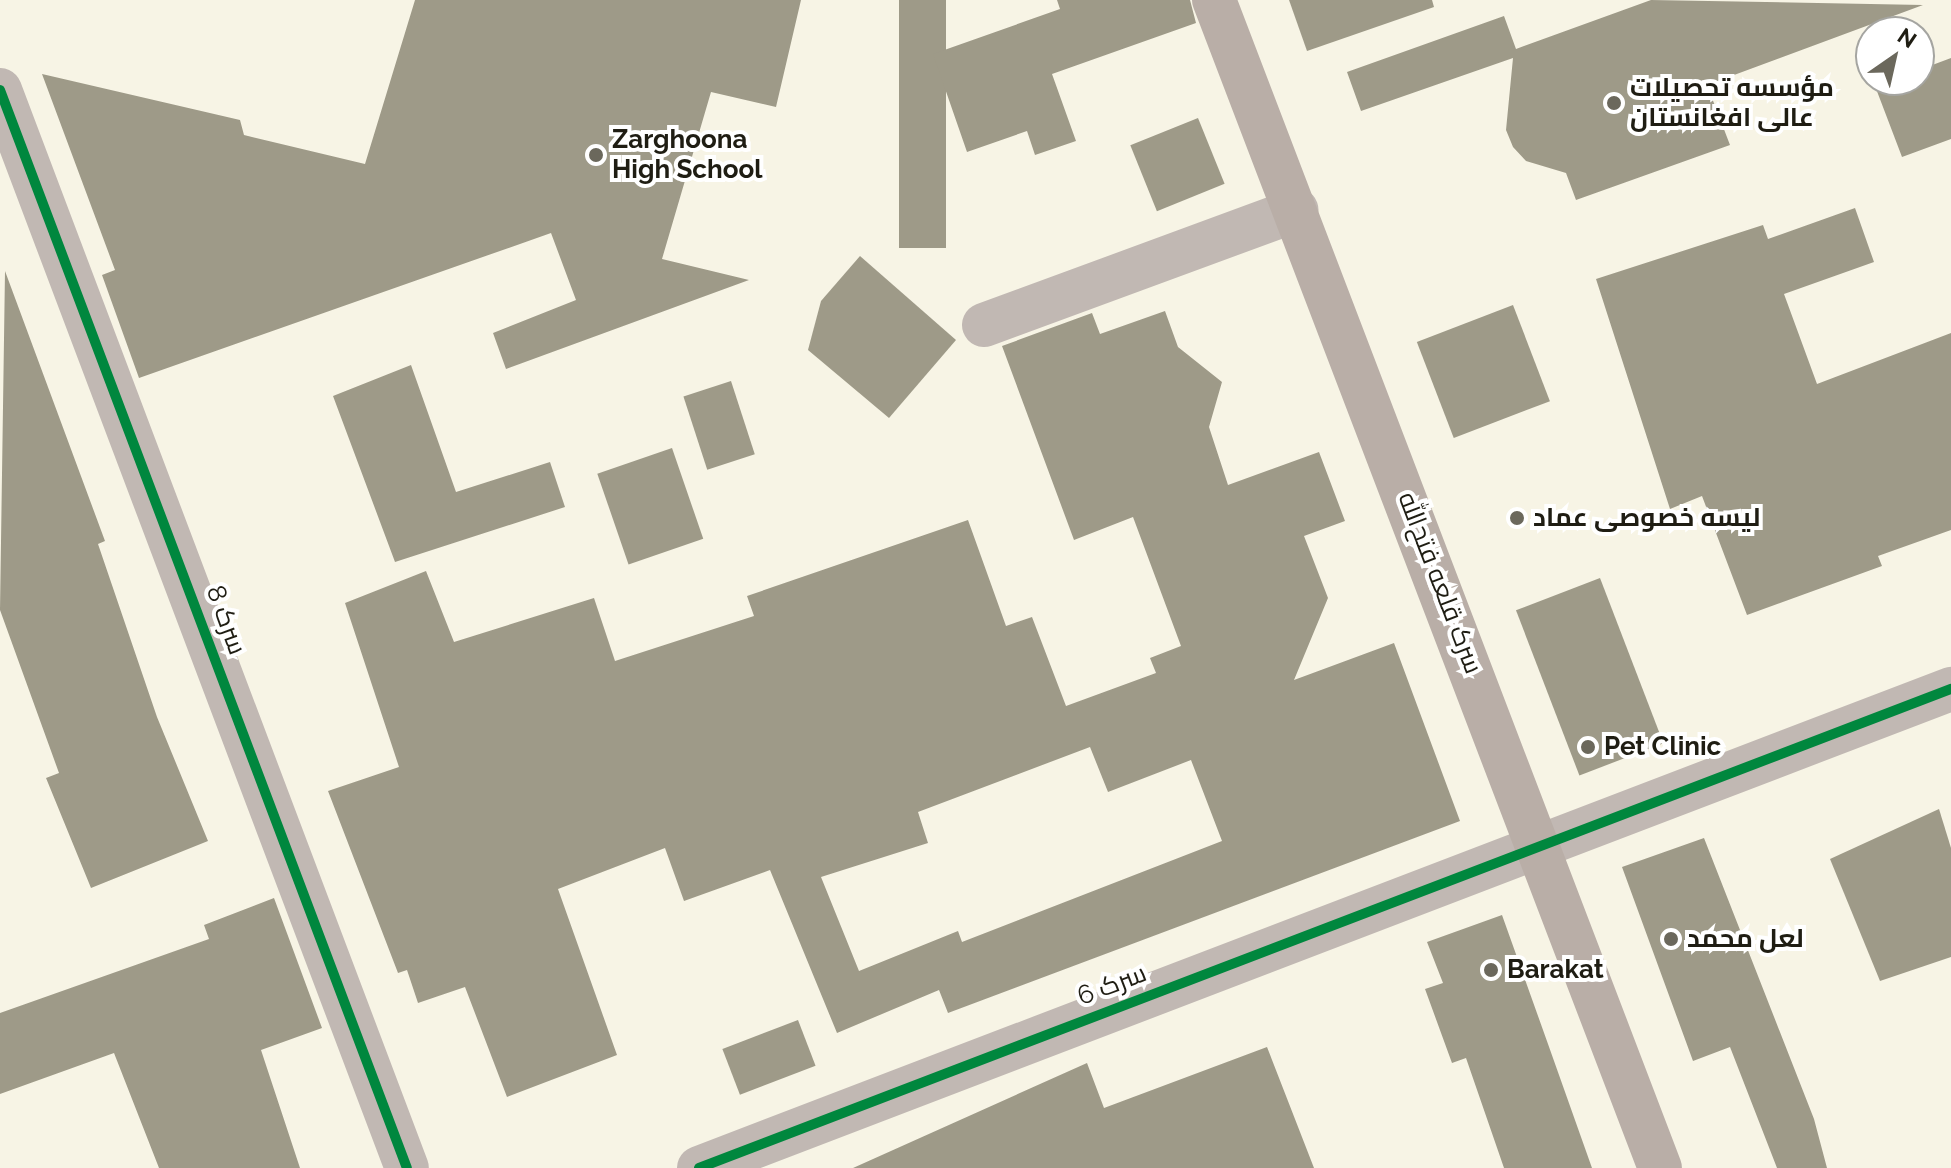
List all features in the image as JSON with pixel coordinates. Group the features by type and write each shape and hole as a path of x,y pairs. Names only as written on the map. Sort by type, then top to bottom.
{"main road":[{"name":"سرک قلعه فتح‌الله","path":"1214,0 1540,842 1660,1168"}],"street":[{"name":"سرک 8","path":"0,90 407,1168"},
{"path":"984,325 1297,210"},
{"name":"سرک 6","path":"699,1168 1540,842 1951,689"}],"building":[{"path":"415,0 801,0 776,107 711,92 662,259 749,280 506,369 493,333 576,300 551,233 139,378 102,275 115,270 42,74 240,120 244,135 365,164"},
{"path":"899,0 946,0 946,248 899,248"},
{"path":"1057,0 1190,0 1196,23 1052,74 1076,141 1035,155 1027,131 967,152 933,54 1060,9"},
{"path":"1289,0 1432,0 1434,7 1307,51"},
{"name":"مؤسسه تحصیلات عالی افغانستان","path":"1651,0 1923,5 1893,16 1855,16 1855,30 1707,85 1730,145 1576,200 1566,173 1526,161 1513,147 1506,130 1513,58 1361,111 1347,72 1504,16 1516,49"},
{"path":"1951,58 1951,139 1902,157 1879,96 1935,96 1935,64"},
{"path":"1198,118 1225,184 1157,211 1130,145"},
{"path":"1855,208 1874,262 1784,294 1817,384 1951,333 1951,530 1878,556 1882,566 1747,615 1702,496 1670,509 1596,279 1763,225 1768,239"},
{"path":"860,256 956,340 889,418 808,350 821,301"},
{"path":"5,271 105,541 98,544 157,717 208,841 91,888 46,778 59,773 0,610"},
{"path":"1513,305 1550,401 1454,438 1417,342"},
{"path":"1165,311 1178,347 1222,382 1209,427 1228,485 1319,452 1345,521 1304,536 1328,598 1294,680 1394,643 1460,821 948,1013 939,990 837,1033 770,870 684,901 665,848 558,889 617,1055 507,1097 465,987 418,1003 407,970 398,973 328,791 399,767 345,603 426,571 454,642 594,598 615,661 754,616 747,596 968,520 1006,626 1032,617 1066,706 1156,673 1150,658 1181,646 1133,517 1074,540 1002,346 1092,313 1100,334","holes":["1090,747 1108,792 1191,760 1222,841 962,942 958,931 859,971 821,877 928,843 918,812"]},
{"path":"411,365 456,492 550,462 565,507 395,562 333,396"},
{"path":"731,381 755,454 707,470 683,396"},
{"path":"672,448 703,539 629,564 597,474"},
{"path":"1600,578 1663,743 1579,775 1516,610"},
{"path":"1939,809 1951,848 1951,957 1880,981 1830,859"},
{"path":"1704,838 1814,1119 1827,1168 1777,1168 1730,1047 1693,1061 1622,867"},
{"path":"274,898 322,1028 261,1050 300,1168 159,1168 114,1053 0,1094 0,1013 209,939 204,925"},
{"path":"1502,915 1592,1168 1504,1168 1466,1058 1452,1063 1425,989 1443,983 1427,942"},
{"path":"798,1020 816,1066 740,1095 722,1049"},
{"path":"1267,1047 1314,1168 853,1168 1087,1063 1104,1108"}],"cycle path":[{"path":"0,90 407,1168"},
{"path":"699,1168 1951,689"}],"place":[{"name":"مؤسسه تحصیلات عالی افغانستان","path":"1614,103"},
{"name":"Zarghoona High School","path":"596,155"},
{"name":"لیسه خصوصی عماد","path":"1517,518"},
{"name":"Pet Clinic","path":"1588,747"},
{"name":"لعل محمد","path":"1671,939"},
{"name":"Barakat","path":"1491,970"}]}
